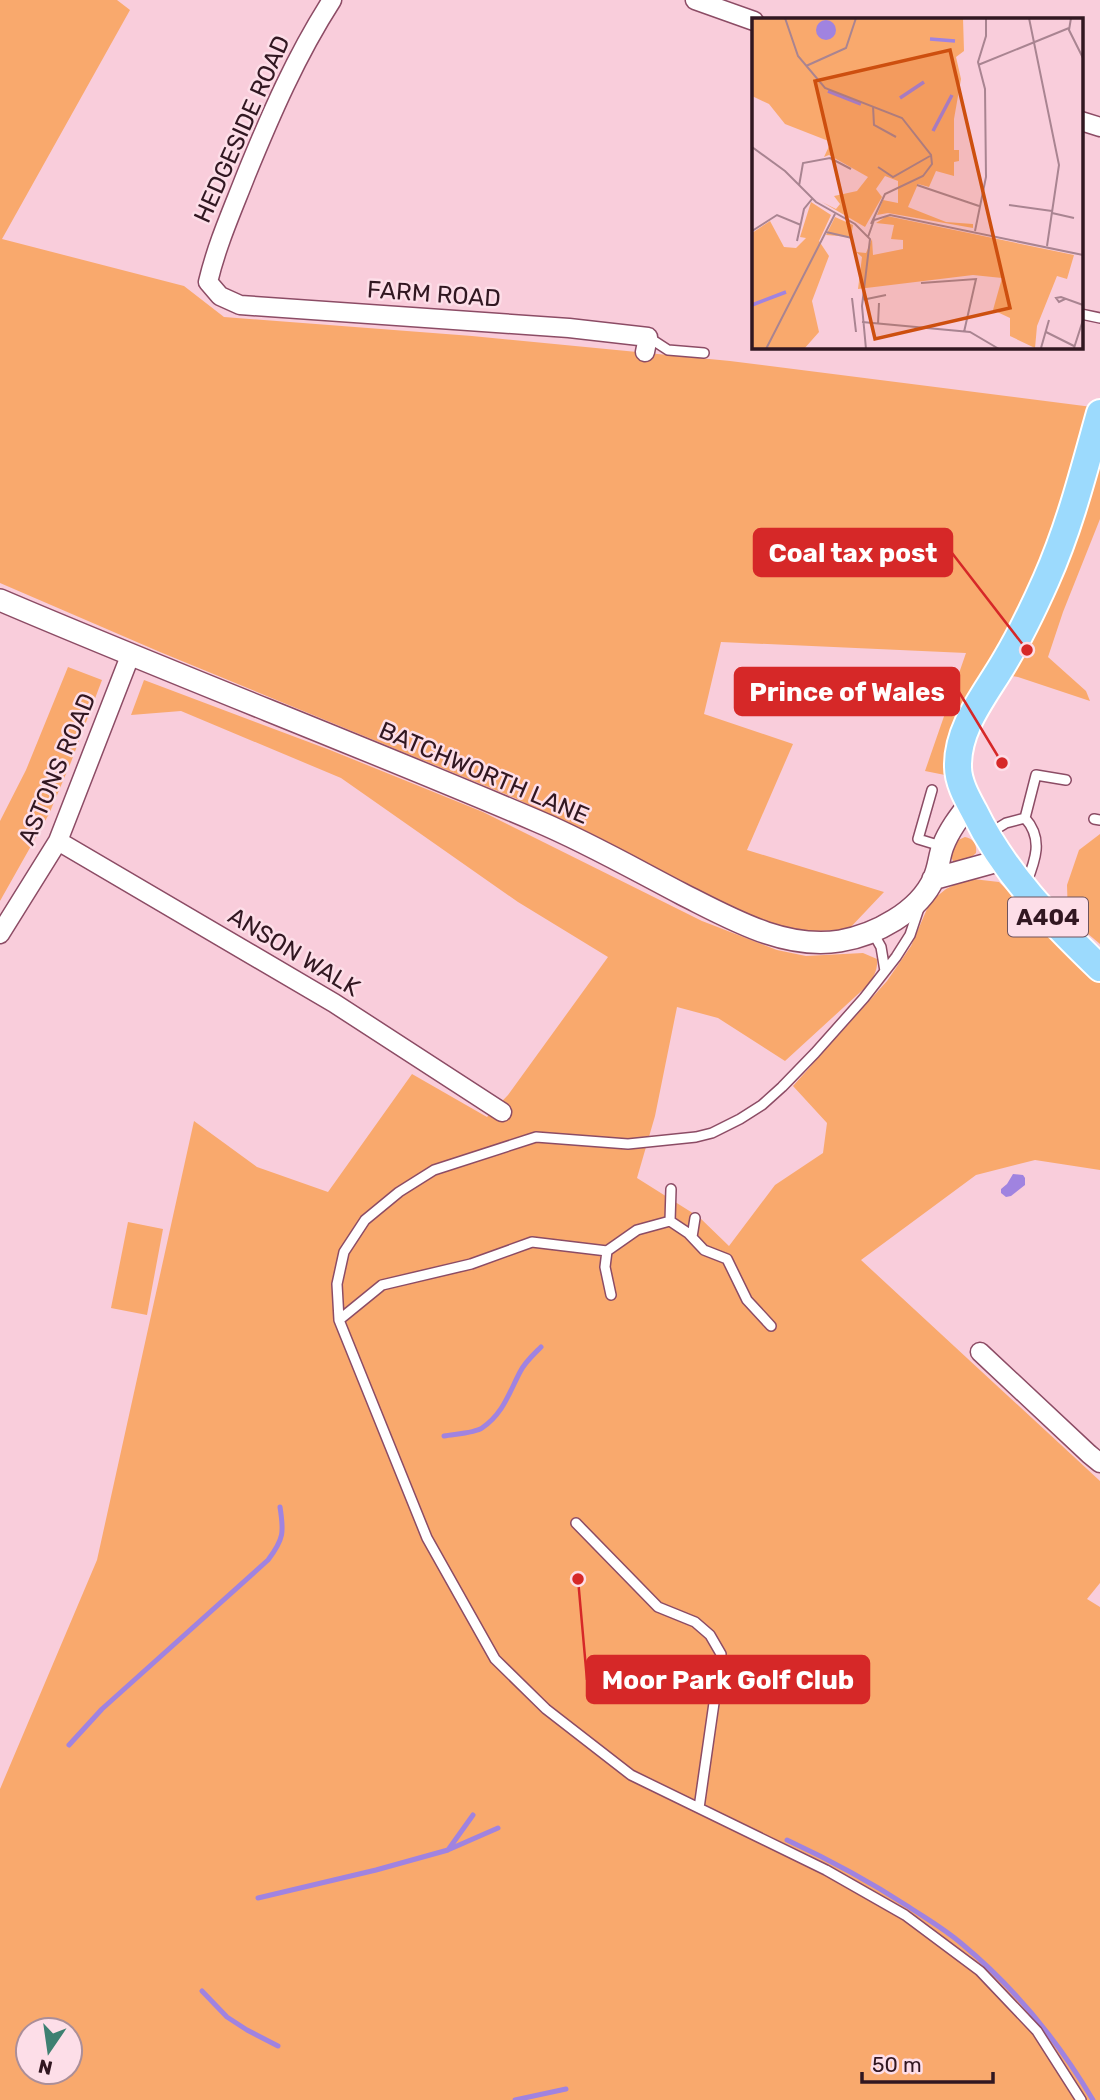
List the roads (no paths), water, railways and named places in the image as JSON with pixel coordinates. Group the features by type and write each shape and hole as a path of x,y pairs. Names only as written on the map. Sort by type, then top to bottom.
{"main road":[{"name":"A404","path":"1100,413 1069,521 1046,582 1006,661 971,716 961,744 957,769 986,836 1002,860 1051,921 1100,968"}],"street":[{"name":"HEDGESIDE ROAD","path":"208,282 216,248 275,104 307,38 332,0"},
{"path":"695,0 752,20"},
{"path":"1082,121 1100,127"},
{"name":"FARM ROAD","path":"208,282 220,296 240,305 569,328 646,345"},
{"name":"BATCHWORTH LANE","path":"0,600 130,656 541,822 734,920 788,939 821,943 846,940 872,931 890,922 928,888 1002,860"},
{"name":"ASTONS ROAD","path":"0,934 58,841 130,656"},
{"path":"928,888 943,847 970,803"},
{"name":"ANSON WALK","path":"58,841 334,1003 502,1112"},
{"path":"980,1352 1100,1463"}],"lane":[{"path":"1082,314 1100,318"},
{"path":"646,345 704,353"},
{"path":"1025,818 1036,775 1066,780"},
{"path":"932,790 918,839 943,847"},
{"path":"986,836 1006,823 1025,818"},
{"path":"1024,889 1034,863 1037,842 1033,827 1025,818"},
{"path":"928,888 910,935 885,971 816,1053 762,1105 740,1119 696,1138 628,1144 536,1137 434,1170 399,1192 365,1220 344,1252 337,1284 339,1320 427,1538 495,1660 545,1709 631,1774 826,1870 905,1915 980,1971 1037,2031 1081,2100"},
{"path":"872,931 881,947 885,971"},
{"path":"670,1221 671,1189"},
{"path":"692,1237 695,1218"},
{"path":"339,1320 382,1285 471,1264 533,1242 604,1251 637,1230 670,1221"},
{"path":"670,1221 692,1237 704,1250 727,1259 747,1300 771,1326"},
{"path":"604,1251 611,1295"},
{"path":"576,1522 658,1607 695,1622 710,1635 721,1654 699,1808"}],"waterway":[{"path":"444,1436 475,1431 489,1422 505,1403 524,1365 541,1347"},
{"path":"69,1745 102,1709 268,1560 282,1535 280,1507"},
{"path":"258,1898 448,1850 473,1815"},
{"path":"450,1849 498,1828"},
{"path":"787,1840 879,1888 962,1944 1000,1979 1034,2016 1093,2100"},
{"path":"202,1991 227,2017 278,2046"},
{"path":"515,2100 566,2089"}],"place":[{"name":"Coal tax post","path":"1027,650"},
{"name":"Prince of Wales","path":"1002,763"},
{"name":"Moor Park Golf Club","path":"578,1579"}]}
